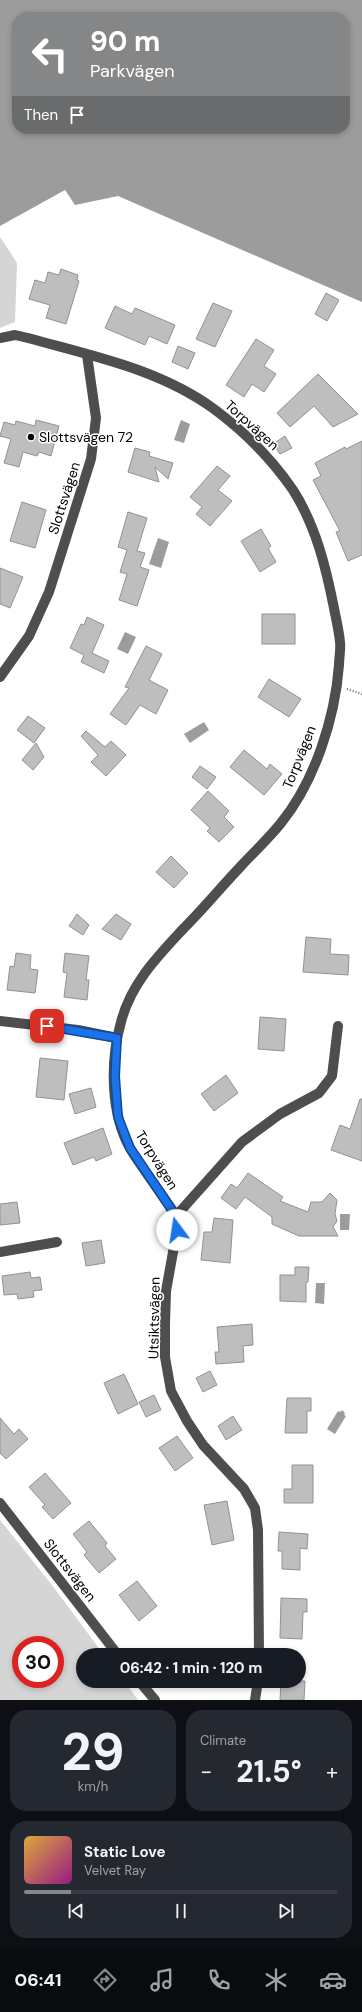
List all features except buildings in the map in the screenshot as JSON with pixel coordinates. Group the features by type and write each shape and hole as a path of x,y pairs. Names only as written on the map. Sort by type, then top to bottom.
{"street":[{"path":"0,338 15,335 22,336 87,355"},
{"name":"Slottsvägen","path":"0,677 29,636 49,592 91,459 96,418 87,355"},
{"name":"Torpvägen","path":"87,355 132,366 165,380 211,407 244,433 269,458 294,492 312,530 324,561 341,643 337,687 324,740 304,790 282,823 171,941 139,980 128,1001 117,1038 115,1076 118,1117 130,1148 176,1216"},
{"path":"0,1021 78,1030 117,1038"},
{"path":"176,1216 242,1142 280,1114 319,1093 332,1076 338,1026"},
{"name":"Utsiktsvägen","path":"176,1216 177,1230 166,1291 165,1324 165,1357 171,1391 187,1421 204,1445 244,1489 255,1508 258,1530 259,1648"},
{"path":"0,1252 57,1242"},
{"name":"Slottsvägen","path":"0,1503 113,1648"},
{"path":"145,1688 155,1700"},
{"path":"255,1700 257,1688"}],"shaded area":[{"path":"0,0 362,0 362,302 118,196 75,205 65,190 0,226"},
{"path":"0,237 17,263 15,322 0,328"},
{"path":"181,420 190,424 184,443 174,440"},
{"path":"158,538 169,542 161,568 149,564"},
{"path":"125,632 136,637 128,654 117,649"},
{"path":"204,722 209,730 190,743 184,734"},
{"path":"340,1214 350,1214 349,1230 340,1230"},
{"path":"316,1283 325,1283 324,1304 315,1303"},
{"path":"342,1410 346,1416 335,1434 327,1429 338,1411 340,1412"},
{"path":"0,1520 52,1585 99,1648 76,1648 76,1688 129,1688 138,1700 0,1700"}],"place":[{"name":"Slottsvägen 72","path":"31,437"}],"route":[{"path":"47,1026 78,1030 117,1038 115,1090 118,1117 130,1148 176,1216 177,1230"}]}
